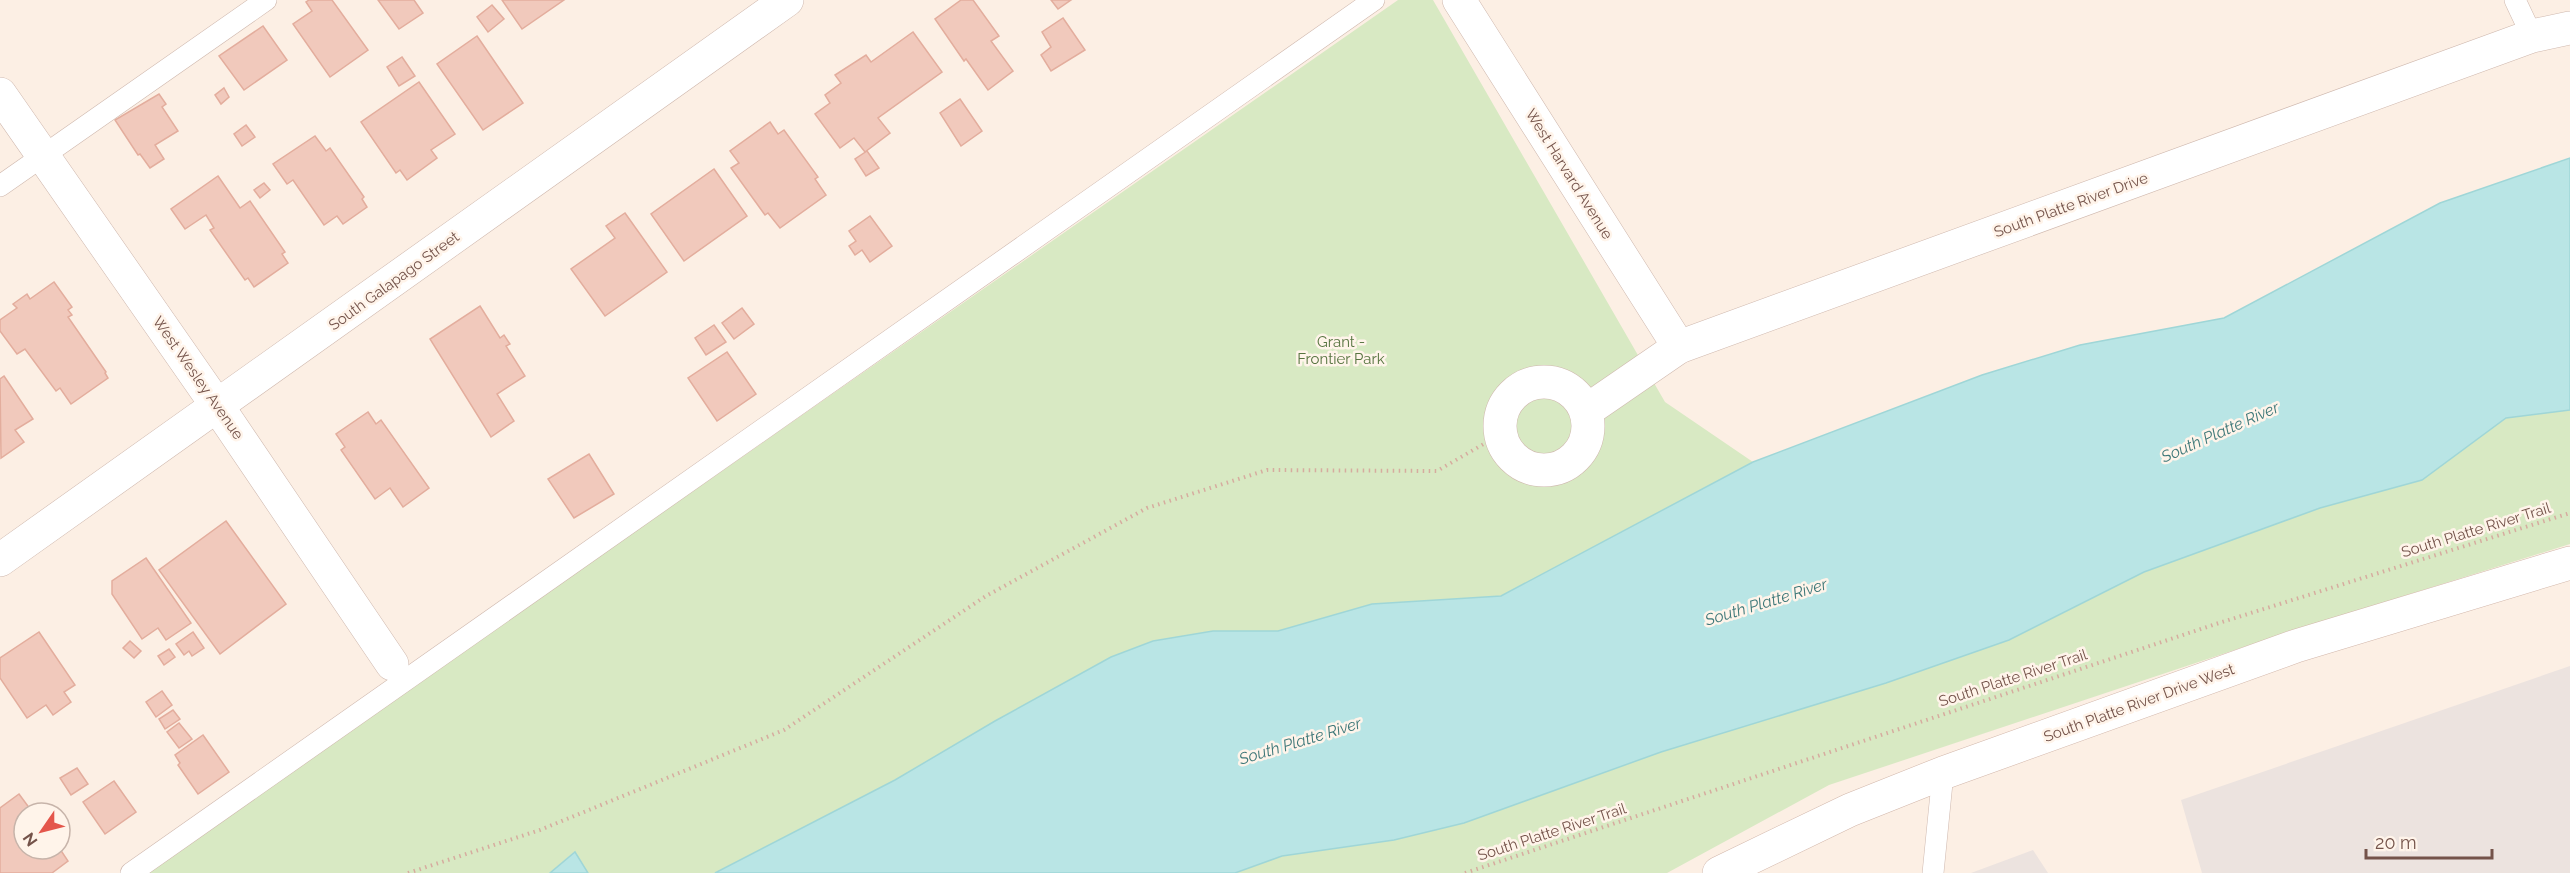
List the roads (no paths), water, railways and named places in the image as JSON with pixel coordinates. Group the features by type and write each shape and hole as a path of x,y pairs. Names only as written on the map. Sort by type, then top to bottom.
{"street":[{"name":"South Galapago Street","path":"0,560 787,0"},
{"name":"West Harvard Avenue","path":"1459,0 1679,347"},
{"name":"South Platte River Drive","path":"1586,411 1679,347 2532,36 2570,28"},
{"name":"West Wesley Avenue","path":"0,94 218,407 392,664"},
{"path":"1554,383 1568,389 1579,398 1586,411 1589,426 1586,440 1579,453 1569,463 1542,470 1521,463 1506,448 1501,420 1504,406 1514,394 1533,384 1554,383"},
{"name":"South Platte River Drive West","path":"1719,873 1850,810 1943,773 2296,646 2570,563"}],"lane":[{"path":"0,186 266,0"},
{"path":"131,873 1374,0"},
{"path":"2515,0 2532,36"},
{"path":"1933,873 1943,773"}],"water":[{"name":"South Platte River","path":"2570,158 2570,410 2506,418 2422,480 2320,508 2144,572 2009,640 1886,683 1661,752 1464,823 1394,840 1282,856 1235,873 715,873 895,780 1111,657 1153,641 1213,631 1278,631 1372,604 1501,596 1753,462 1982,375 2080,345 2224,318 2440,203"},
{"path":"575,852 588,873 550,873"}],"park label":[{"name":"Grant - Frontier Park","path":"1341,350"}]}
